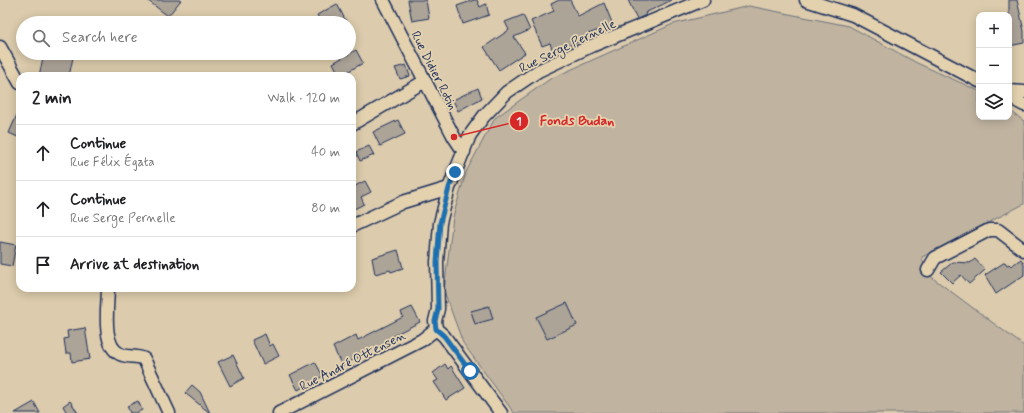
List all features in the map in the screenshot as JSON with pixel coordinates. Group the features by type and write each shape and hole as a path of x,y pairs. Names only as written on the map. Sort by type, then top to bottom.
{"street":[{"name":"Rue Didier Rotin","path":"383,0 454,137 464,152"},
{"name":"Rue Serge Pernelle","path":"436,329 435,321 438,309 437,262 440,223 449,188 470,135 484,116 507,92 538,71 589,47 703,0"},
{"path":"806,0 853,15 976,79"},
{"path":"0,47 16,76"},
{"path":"356,122 425,81"},
{"path":"1012,91 1024,92"},
{"path":"1012,99 1024,105"},
{"path":"356,224 403,202 449,188"},
{"path":"928,270 935,258 989,230 998,230 1024,250"},
{"path":"108,292 108,330 112,347 118,353 129,357 140,357 144,359 168,413"},
{"path":"436,329 453,348 501,413"},
{"name":"Rue André Ottensen","path":"278,413 422,340 436,329"}],"shaded area":[{"path":"749,6 849,26 917,63 976,90 976,120 1012,120 1012,112 1024,121 1024,204 922,257 926,273 1024,346 1024,413 514,413 463,343 444,291 453,217 466,172 495,118 550,79 673,24"}],"building":[{"path":"147,0 181,0 168,16"},
{"path":"408,0 426,0 429,18 412,21"},
{"path":"477,0 480,7 486,4 489,15 463,24 457,6"},
{"path":"559,0 570,0 578,16 604,3 613,25 588,34 590,37 553,52 550,43 542,46 531,21 554,11 551,4"},
{"path":"628,0 672,0 645,13 646,15 637,19"},
{"path":"1009,0 1017,0 1024,31 1024,43 1012,45 1012,12 1009,12"},
{"path":"337,4 343,16 318,16"},
{"path":"523,15 530,30 514,37 525,53 499,70 484,47 509,30 505,22"},
{"path":"356,50 363,63 347,72 338,72 333,63 338,60 356,60"},
{"path":"42,60 72,60 70,72 40,72"},
{"path":"406,65 410,76 400,79 395,68"},
{"path":"478,88 482,98 458,111 453,100"},
{"path":"16,117 16,136 9,133"},
{"path":"398,120 405,134 380,146 373,132"},
{"path":"369,146 374,155 360,161 356,152"},
{"path":"365,181 371,192 361,197 364,204 356,208 356,186"},
{"path":"0,242 16,245 12,266 0,264"},
{"path":"398,250 403,268 391,272 390,270 375,274 372,258"},
{"path":"975,259 985,270 969,284 961,275 952,283 941,272 953,262 970,263"},
{"path":"1021,259 1024,264 1024,275 996,294 985,275 1005,262 1007,265 1009,264 1011,266"},
{"path":"567,303 577,325 547,339 536,317"},
{"path":"489,306 493,319 475,324 471,311"},
{"path":"412,307 420,322 394,335 395,338 342,366 333,347 356,335 358,340 403,317 401,312"},
{"path":"85,328 90,359 72,362 71,353 66,353 64,339 68,338 67,331"},
{"path":"265,334 270,346 273,344 279,356 263,364 252,340"},
{"path":"233,355 244,378 230,386 218,362"},
{"path":"315,362 323,376 298,390 290,375"},
{"path":"445,364 448,369 451,366 465,388 446,400 434,382 438,380 433,373"},
{"path":"192,385 200,392 210,413 185,393"},
{"path":"70,401 78,413 67,413 63,406"},
{"path":"138,401 142,410 136,413 130,413 127,406"},
{"path":"34,402 40,413 15,413"}],"place":[{"name":"Fonds Budan","path":"454,137"}],"route":[{"path":"455,172 449,188 440,223 437,262 438,309 435,321 436,329 444,336 470,371"}]}
